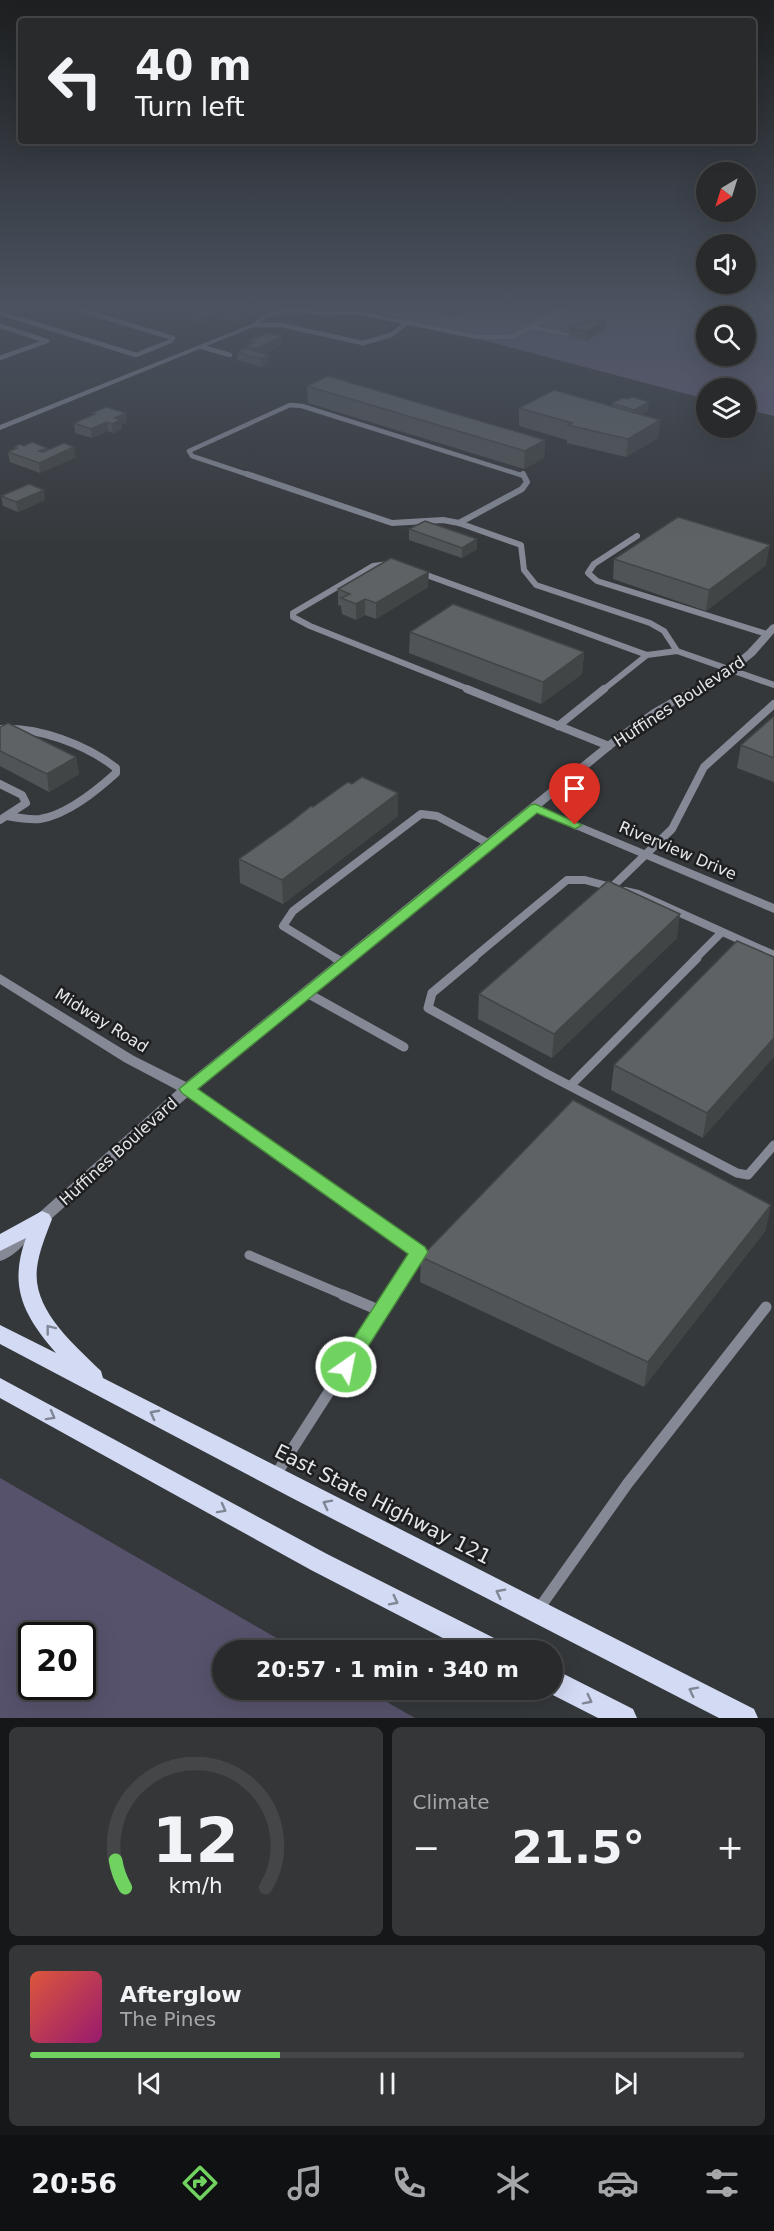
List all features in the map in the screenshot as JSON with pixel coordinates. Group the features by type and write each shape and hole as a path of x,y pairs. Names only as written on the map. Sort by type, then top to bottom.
{"main road":[{"path":"0,1243 42,1219"},
{"path":"42,1219 29,1260 27,1282 39,1314 69,1353 103,1388"},
{"name":"East State Highway 121","path":"0,1334 274,1478 745,1718"},
{"path":"0,1387 319,1562 471,1640"},
{"path":"563,1687 624,1718"}],"street":[{"path":"0,428 109,384"},
{"name":"Huffines Boulevard","path":"0,1255 187,1089 609,746 657,711 731,669 751,653 770,631"},
{"name":"Riverview Drive","path":"535,807 774,909"},
{"name":"Midway Road","path":"0,978 129,1059 187,1089"}],"lane":[{"path":"458,524 522,489 527,482 523,474 302,406 290,405 189,451 192,456 392,524 412,525 447,520 458,524 521,545 524,570 536,585 659,627 677,651"},
{"path":"637,536 594,564 588,573 597,580 770,631"},
{"path":"394,564 373,566 293,613 293,617 310,626 609,746"},
{"path":"414,570 646,655 677,651 774,685"},
{"path":"558,726 646,655"},
{"path":"612,887 672,829 704,767 774,704"},
{"path":"0,729 14,727 40,730 116,768 116,773 105,784 44,818 30,820 4,818"},
{"path":"0,784 22,795 26,803 4,818"},
{"path":"343,963 283,926 293,911 421,814 437,816 490,844"},
{"path":"774,955 638,894 585,880 567,880 432,993 428,1008 570,1086 737,1173 748,1175 774,1144"},
{"path":"570,1086 722,932"},
{"path":"307,993 404,1047"},
{"path":"187,1089 419,1252 274,1478"},
{"path":"249,1254 381,1311"},
{"path":"537,1612 628,1484 766,1307"}],"shaded area":[{"path":"650,384 696,384 696,396"},
{"path":"756,384 774,384 774,416 756,412"},
{"path":"0,1478 280,1640 212,1640 212,1700 383,1700 415,1718 0,1718"}],"building":[{"path":"356,384 545,440 525,451 307,386"},
{"path":"554,390 660,420 628,439 568,425 572,423 519,408"},
{"path":"632,397 649,402 634,410 612,403 623,398"},
{"path":"106,407 126,413 115,418 121,420 112,424 107,422 91,429 74,423 95,414 92,413"},
{"path":"32,442 47,448 39,451 43,452 64,443 74,447 39,463 8,452 20,444 24,446"},
{"path":"29,484 44,490 16,502 1,496"},
{"path":"678,517 770,545 709,590 614,559"},
{"path":"425,521 477,539 462,548 409,529"},
{"path":"391,558 429,572 376,603 365,599 356,604 341,598 350,594 338,589"},
{"path":"453,604 584,652 543,682 410,632"},
{"path":"774,716 774,758 741,745"},
{"path":"8,723 76,757 47,774 0,751 0,727"},
{"path":"362,777 398,793 282,880 239,859 311,806 313,807 348,782 352,784"},
{"path":"608,881 680,914 554,1034 479,994"},
{"path":"737,941 774,957 774,1038 707,1113 614,1065"},
{"path":"573,1100 771,1205 648,1362 421,1257"}],"route":[{"path":"346,1367 419,1252 187,1089 535,807 575,825"}]}
